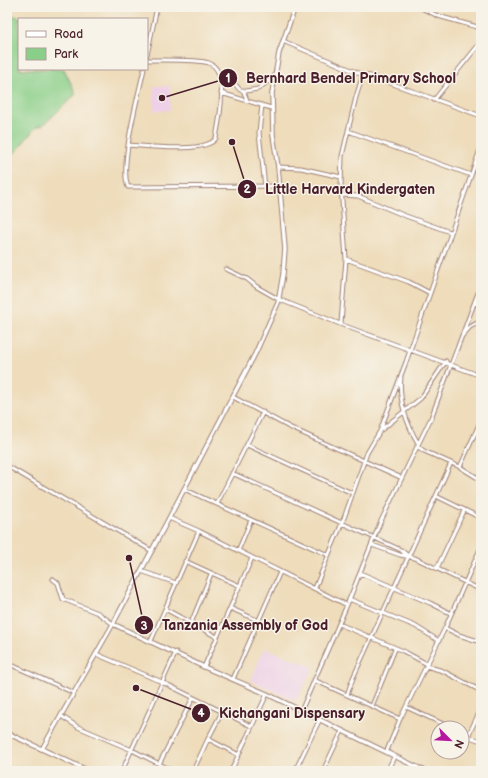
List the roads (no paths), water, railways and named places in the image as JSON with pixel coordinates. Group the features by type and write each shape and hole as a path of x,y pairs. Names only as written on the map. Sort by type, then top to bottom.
{"street":[{"path":"148,50 157,7"},
{"path":"42,749 113,624 233,397 266,332 278,299 285,256 284,226 271,108 274,77 282,41 295,7"},
{"path":"419,7 438,16 481,28"},
{"path":"282,41 363,75 371,76 481,116"},
{"path":"434,100 481,42"},
{"path":"128,145 198,147 211,144 216,138 221,93 220,75 216,68 208,63 148,60"},
{"path":"144,70 128,145 126,181 130,188 280,186"},
{"path":"220,75 229,77 237,84 240,90 258,89 274,77"},
{"path":"341,323 346,259 341,195 343,146 363,75"},
{"path":"243,90 247,100"},
{"path":"221,93 271,108"},
{"path":"262,105 259,139 265,186"},
{"path":"348,131 471,175"},
{"path":"315,588 371,444 380,431 411,350 450,232 481,147"},
{"path":"278,167 301,168 341,177"},
{"path":"341,195 358,196 403,215 450,232"},
{"path":"346,259 409,282 430,293"},
{"path":"226,269 247,279 257,287 278,299 411,350 446,361 481,376"},
{"path":"301,711 375,539 380,523 431,418 481,285"},
{"path":"475,301 481,310"},
{"path":"461,337 470,327 481,321"},
{"path":"380,431 421,398 446,361"},
{"path":"402,372 400,386 405,412 418,444 424,451 451,463 481,480"},
{"path":"233,397 364,462 402,478"},
{"path":"217,504 263,412"},
{"path":"460,468 479,429 481,420"},
{"path":"247,445 352,493"},
{"path":"348,695 382,613 451,463"},
{"path":"9,467 152,551"},
{"path":"232,473 341,524 401,550 408,556"},
{"path":"184,489 328,555"},
{"path":"436,496 481,518"},
{"path":"437,568 464,511"},
{"path":"169,518 199,531 347,605"},
{"path":"238,551 252,520"},
{"path":"151,641 199,531"},
{"path":"372,545 408,556 466,581 481,590"},
{"path":"386,753 400,719 439,641 450,613 481,547"},
{"path":"204,667 252,558"},
{"path":"185,561 240,586"},
{"path":"141,570 176,583"},
{"path":"234,679 280,572"},
{"path":"191,623 211,574"},
{"path":"360,574 430,602 450,613"},
{"path":"53,578 58,583 63,599 98,613 113,624 176,652 204,667 267,694 319,721 425,771"},
{"path":"349,599 423,630 439,641"},
{"path":"230,608 259,621"},
{"path":"165,610 217,637"},
{"path":"339,624 395,649 403,651 426,665 443,671 481,691"},
{"path":"445,628 459,635 481,642"},
{"path":"372,706 395,649"},
{"path":"122,771 176,652"},
{"path":"96,654 162,682 251,726"},
{"path":"7,663 74,692"},
{"path":"314,680 400,719"},
{"path":"239,771 231,769 267,694"},
{"path":"159,764 193,698"},
{"path":"406,707 434,720"},
{"path":"470,732 481,709"},
{"path":"193,771 222,712"},
{"path":"61,716 78,728 132,750 173,771"},
{"path":"294,771 319,721"},
{"path":"323,771 342,731"},
{"path":"7,733 87,771"},
{"path":"470,737 481,741"},
{"path":"208,739 239,755"},
{"path":"387,771 394,757"},
{"path":"414,771 416,767"}],"place":[{"name":"Bernhard Bendel Primary School","path":"162,98"},
{"name":"Little Harvard Kindergaten","path":"232,142"},
{"name":"Tanzania Assembly of God","path":"129,558"},
{"name":"Kichangani Dispensary","path":"136,688"}]}
